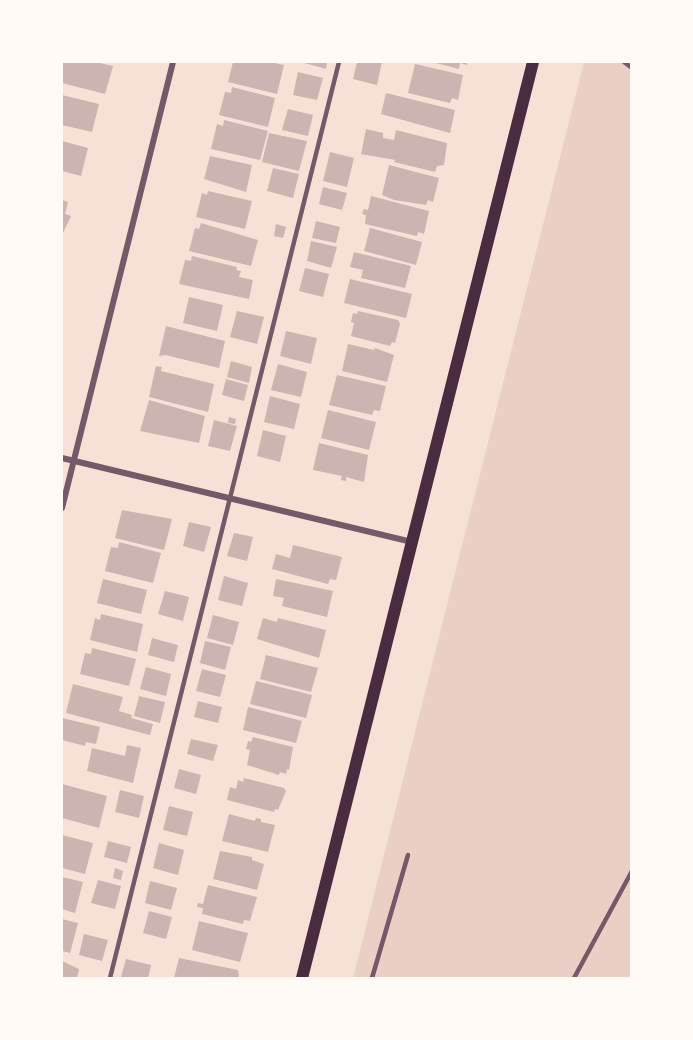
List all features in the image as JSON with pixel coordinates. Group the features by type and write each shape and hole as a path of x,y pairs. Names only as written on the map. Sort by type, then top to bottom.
{"main road":[{"path":"302,978 533,62"}],"street":[{"path":"62,508 174,62"},
{"path":"62,458 412,542"}],"lane":[{"path":"110,978 339,62"},
{"path":"624,62 632,68"},
{"path":"372,978 408,855"},
{"path":"574,978 632,872"}],"shaded area":[{"path":"584,62 631,62 631,978 353,978"}],"building":[{"path":"62,62 95,62 113,66 105,94 62,83"},
{"path":"233,62 270,62 284,65 277,94 228,82"},
{"path":"301,62 327,62 326,69"},
{"path":"357,62 382,62 377,85 353,79"},
{"path":"432,62 467,62 467,65 460,63 459,69"},
{"path":"415,64 463,75 458,100 452,98 450,103 408,93"},
{"path":"298,72 323,78 317,100 293,95"},
{"path":"232,87 275,98 268,127 219,115 225,92 231,93"},
{"path":"386,93 455,110 450,133 381,114"},
{"path":"62,95 99,104 92,132 62,125"},
{"path":"288,109 313,115 308,136 282,130"},
{"path":"224,120 268,131 260,160 211,149 217,124 223,126"},
{"path":"366,129 383,133 383,138 394,140 396,130 447,143 444,165 437,166 435,172 394,162 395,160 361,154"},
{"path":"269,133 307,141 299,171 262,162"},
{"path":"62,141 88,148 81,176 62,171"},
{"path":"330,152 354,158 347,187 323,181"},
{"path":"210,156 252,165 246,192 204,179"},
{"path":"389,165 439,178 433,202 428,200 426,205 394,200 382,195"},
{"path":"273,168 299,174 293,198 267,191"},
{"path":"323,187 347,193 342,210 319,204"},
{"path":"208,191 252,201 245,229 196,217 202,193 207,195"},
{"path":"371,196 429,211 424,234 418,232 417,236 365,224 366,215 362,214 364,209 368,210"},
{"path":"62,200 68,202 65,214 71,216 62,235"},
{"path":"316,221 340,227 336,243 312,238"},
{"path":"201,223 258,240 251,266 189,251 195,228 199,229"},
{"path":"276,224 286,227 283,238 274,236"},
{"path":"370,228 422,242 416,265 364,251"},
{"path":"311,241 337,247 331,268 307,261"},
{"path":"354,252 411,266 405,288 361,278 363,270 350,267"},
{"path":"192,256 237,267 236,270 241,271 239,277 253,280 249,299 179,284 185,260 191,261"},
{"path":"305,268 329,274 323,297 299,291"},
{"path":"350,279 412,294 406,318 344,303"},
{"path":"189,297 223,305 217,331 183,323"},
{"path":"237,311 264,317 257,344 230,337"},
{"path":"358,311 398,320 400,324 395,343 392,342 390,346 351,336 354,323 351,322 353,313 357,314"},
{"path":"166,326 225,341 219,368 165,355 159,356"},
{"path":"286,331 317,338 311,364 280,356"},
{"path":"348,344 374,350 375,348 394,355 387,382 342,371"},
{"path":"231,361 252,367 249,383 227,377"},
{"path":"278,364 307,372 301,397 271,390"},
{"path":"156,366 162,367 161,371 214,384 208,412 149,397"},
{"path":"337,375 386,386 380,411 374,410 372,415 329,405"},
{"path":"226,379 248,385 244,401 222,395"},
{"path":"270,396 300,404 294,429 264,422"},
{"path":"149,400 205,416 199,443 140,431"},
{"path":"328,410 376,422 369,450 321,438"},
{"path":"229,417 236,419 235,424 228,423"},
{"path":"214,420 237,426 230,451 208,446"},
{"path":"263,430 286,436 280,462 257,456"},
{"path":"319,443 368,455 364,482 346,477 346,481 341,480 342,476 313,470"},
{"path":"122,510 172,519 164,550 115,538"},
{"path":"189,522 211,527 204,552 183,546"},
{"path":"234,533 253,537 247,561 227,556"},
{"path":"119,542 161,553 153,583 105,571 111,547 118,548"},
{"path":"293,545 342,557 336,580 330,579 328,584 272,569 276,554 290,558"},
{"path":"224,576 248,583 242,606 218,600"},
{"path":"103,579 147,590 141,614 97,603"},
{"path":"276,579 333,591 327,617 282,606 284,598 273,596"},
{"path":"165,591 189,597 183,621 158,614"},
{"path":"101,614 143,624 137,652 90,640 95,618 100,620"},
{"path":"213,615 239,622 233,645 207,638"},
{"path":"263,618 277,622 278,618 326,630 319,658 257,639"},
{"path":"152,638 178,645 174,662 148,655"},
{"path":"205,641 231,647 225,670 200,663"},
{"path":"92,648 136,659 129,686 80,674 85,653 91,654"},
{"path":"266,655 318,668 311,692 260,679"},
{"path":"146,667 171,674 166,696 140,689"},
{"path":"202,669 226,675 220,697 196,691"},
{"path":"256,681 312,695 306,718 250,704"},
{"path":"73,684 123,697 119,711 132,715 131,718 153,724 150,735 66,713"},
{"path":"139,696 165,702 160,723 134,716"},
{"path":"198,701 222,707 218,723 194,717"},
{"path":"248,707 302,721 296,743 243,730"},
{"path":"62,718 100,727 96,744 86,742 85,746 62,740"},
{"path":"253,737 293,747 289,770 287,769 286,774 280,772 279,775 247,765 250,750 246,749 248,741 251,742"},
{"path":"191,739 218,745 213,761 187,754"},
{"path":"127,745 141,748 133,783 87,771 92,748 125,756"},
{"path":"179,769 201,775 196,794 174,788"},
{"path":"244,778 284,788 286,791 278,810 275,809 274,812 227,800 230,787 236,789 238,780 243,782"},
{"path":"62,784 107,796 99,828 62,818"},
{"path":"120,790 144,796 139,818 115,812"},
{"path":"169,806 193,812 187,836 163,830"},
{"path":"229,814 255,821 256,818 261,819 261,822 275,825 268,852 222,841"},
{"path":"62,835 93,843 85,874 62,868"},
{"path":"108,841 131,847 127,863 104,857"},
{"path":"159,843 184,850 178,875 153,868"},
{"path":"220,851 252,857 252,860 264,864 257,890 213,879"},
{"path":"115,868 123,871 121,880 113,878"},
{"path":"62,877 83,882 75,913 62,909"},
{"path":"98,880 121,886 115,909 91,903"},
{"path":"150,881 177,888 171,910 145,903"},
{"path":"208,885 257,897 250,921 244,920 243,924 202,914 203,908 197,907 198,903 203,904"},
{"path":"149,911 172,917 166,939 143,933"},
{"path":"62,919 78,923 70,953 62,951"},
{"path":"199,921 248,933 240,962 192,950"},
{"path":"84,934 108,940 102,961 79,955"},
{"path":"179,958 238,970 239,978 174,978"},
{"path":"126,959 151,965 148,978 121,977"},
{"path":"62,961 79,969 77,978 62,978"}]}
